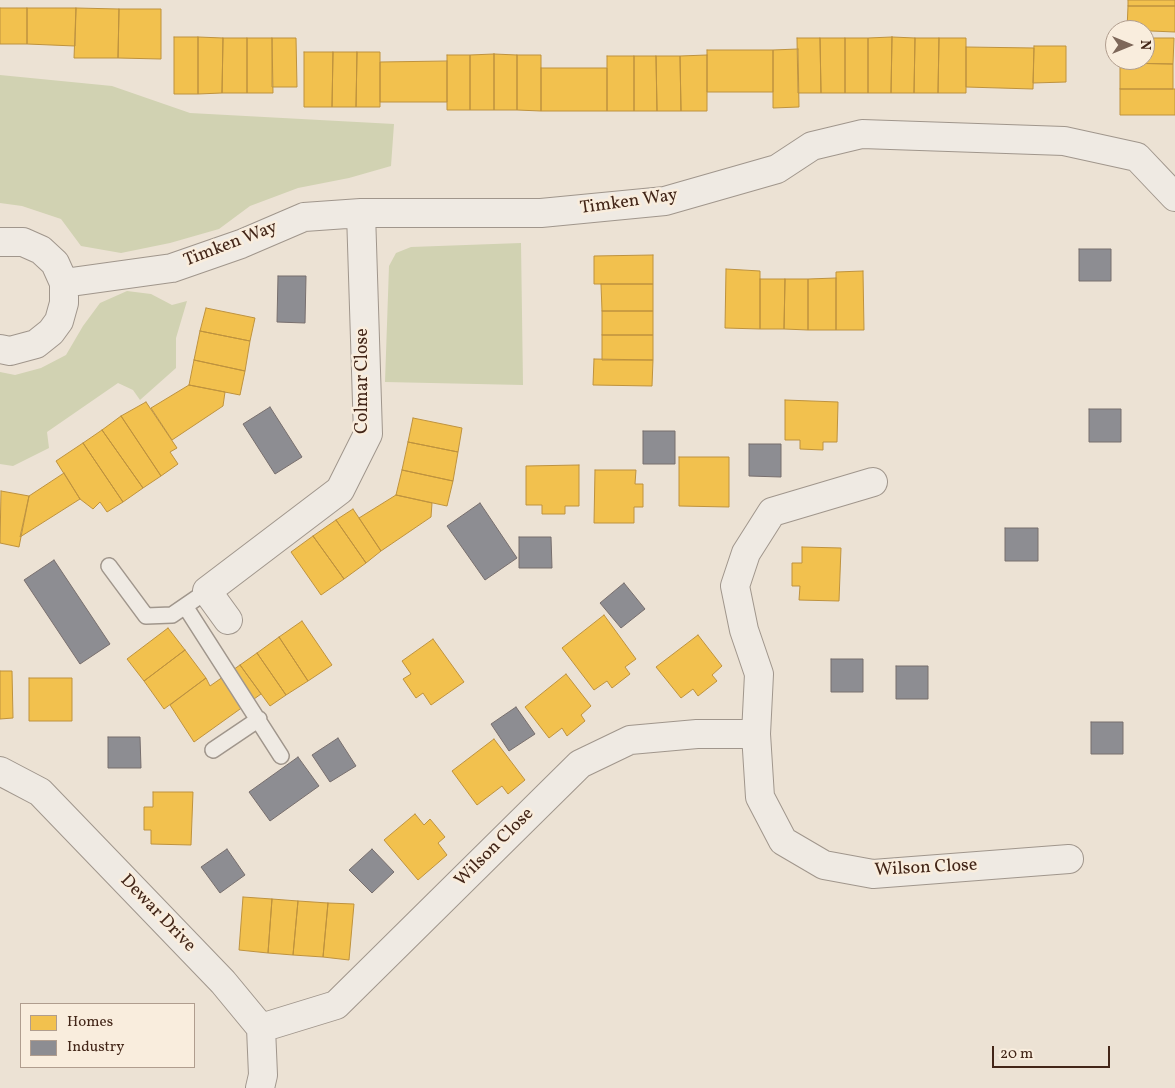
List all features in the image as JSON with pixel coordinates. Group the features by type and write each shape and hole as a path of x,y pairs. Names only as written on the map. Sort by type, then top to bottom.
{"street":[{"name":"Timken Way","path":"64,283 172,268 241,244 304,217 361,213 542,213 665,201 777,169 812,146 862,134 1064,141 1137,158 1175,196"},
{"name":"Colmar Close","path":"196,599 340,490 368,434 361,213"},
{"path":"0,242 23,242 41,250 55,263 64,283 64,303 59,321 51,332 36,344 10,351 0,349"},
{"name":"Wilson Close","path":"873,482 772,512 746,553 735,586 744,630 759,674 756,734 760,797 783,841 824,865 873,874 1069,859"},
{"path":"196,599 228,620"},
{"name":"Wilson Close","path":"261,1028 336,1005 580,764 630,740 697,734 756,734"},
{"name":"Dewar Drive","path":"0,771 40,792 223,982 261,1028"},
{"path":"260,1088 263,1075 261,1028"}],"lane":[{"path":"109,566 146,616 172,615 196,599 258,720 281,756"},
{"path":"213,750 258,720"}],"green space":[{"path":"0,75 112,86 190,113 394,124 391,166 349,178 298,188 250,206 219,229 170,243 121,253 81,246 61,219 22,206 0,203"},
{"path":"521,243 523,385 385,382 389,266 396,253 411,247"},
{"path":"127,291 151,294 172,305 187,301 176,338 176,368 140,400 133,390 118,383 47,432 49,448 13,466 0,464 0,372 15,375 41,368 66,355 83,326 100,303"}],"building: Homes":[{"path":"1128,0 1175,0 1175,6 1128,6"},
{"path":"1128,6 1175,6 1175,32 1155,31 1155,20 1127,20"},
{"path":"0,8 27,8 27,44 0,44"},
{"path":"27,8 76,8 75,46 27,44"},
{"path":"76,8 119,9 118,58 74,58"},
{"path":"119,9 161,9 161,59 118,58"},
{"path":"174,37 198,37 198,94 174,94"},
{"path":"198,37 223,38 222,93 198,94"},
{"path":"892,37 915,38 914,93 891,93"},
{"path":"892,37 891,93 868,93 868,38"},
{"path":"223,38 247,38 247,93 222,93"},
{"path":"247,38 272,38 273,93 247,93"},
{"path":"272,38 296,38 297,87 272,87"},
{"path":"797,38 820,38 821,93 798,93"},
{"path":"820,38 845,38 845,93 821,93"},
{"path":"845,38 868,38 868,93 845,93"},
{"path":"915,38 939,38 938,93 914,93"},
{"path":"939,38 966,38 966,93 938,93"},
{"path":"1155,38 1174,38 1173,64 1155,64"},
{"path":"1034,46 1066,46 1066,82 1033,83"},
{"path":"966,47 1034,48 1033,89 966,87"},
{"path":"798,49 799,107 773,108 773,50"},
{"path":"707,50 773,50 773,92 707,92"},
{"path":"304,52 333,52 332,107 304,107"},
{"path":"333,52 357,52 356,107 332,107"},
{"path":"357,52 380,52 380,107 356,107"},
{"path":"494,54 494,110 470,110 470,55"},
{"path":"494,54 517,55 517,110 494,110"},
{"path":"447,55 470,55 470,110 447,110"},
{"path":"517,55 541,55 541,111 517,110"},
{"path":"707,55 707,111 681,111 680,56"},
{"path":"607,56 634,56 634,111 607,111"},
{"path":"634,56 656,56 657,111 634,111"},
{"path":"656,56 680,56 681,111 657,111"},
{"path":"447,61 447,102 380,102 380,62"},
{"path":"1155,64 1173,64 1173,89 1120,89 1120,70 1155,70"},
{"path":"541,68 607,68 607,111 541,111"},
{"path":"1120,89 1175,89 1175,115 1120,115"},
{"path":"653,255 653,284 594,284 594,256"},
{"path":"726,269 760,271 760,329 725,328"},
{"path":"863,271 864,330 836,330 836,272"},
{"path":"836,278 836,330 808,330 808,279"},
{"path":"760,279 785,279 784,329 760,329"},
{"path":"785,279 808,279 808,330 784,329"},
{"path":"601,284 653,284 653,311 602,311"},
{"path":"206,308 255,318 250,341 200,331"},
{"path":"602,311 653,311 653,335 602,335"},
{"path":"200,331 250,341 245,371 194,360"},
{"path":"602,335 653,335 653,360 602,360"},
{"path":"594,359 653,360 652,386 593,385"},
{"path":"194,360 245,371 240,395 189,385"},
{"path":"189,385 225,392 223,406 172,440 151,408"},
{"path":"785,400 838,402 837,442 823,442 823,450 800,449 800,440 785,440"},
{"path":"146,402 177,448 170,452 178,464 161,476 121,416"},
{"path":"121,416 161,476 143,488 102,430"},
{"path":"413,418 462,428 458,452 408,442"},
{"path":"102,430 143,488 123,502 83,443"},
{"path":"408,442 458,452 453,481 402,470"},
{"path":"83,443 123,502 107,512 100,502 93,509 80,499 56,461"},
{"path":"679,457 729,457 729,507 679,506"},
{"path":"579,465 579,506 565,506 565,514 542,514 542,505 526,505 526,466"},
{"path":"402,470 453,481 447,506 396,495"},
{"path":"595,470 636,470 635,484 643,484 643,507 634,507 634,523 594,523"},
{"path":"64,473 80,499 20,537 29,496"},
{"path":"1,491 29,496 19,547 0,543"},
{"path":"396,495 432,503 431,517 381,551 359,518"},
{"path":"353,509 381,551 366,563 336,520"},
{"path":"336,520 366,563 344,579 313,536"},
{"path":"313,536 344,579 321,595 291,552"},
{"path":"802,547 841,548 839,601 799,600 800,586 792,586 792,563 802,563"},
{"path":"604,615 636,659 625,667 630,674 612,688 607,681 594,690 562,648"},
{"path":"302,621 332,665 308,681 279,637"},
{"path":"168,628 185,650 144,681 127,659"},
{"path":"698,635 722,666 712,675 717,681 698,696 693,689 681,698 656,667"},
{"path":"279,637 308,681 286,695 257,653"},
{"path":"433,639 464,682 431,705 423,693 416,698 403,679 411,674 402,661"},
{"path":"185,650 206,678 164,709 144,681"},
{"path":"257,653 286,695 270,706 240,665"},
{"path":"240,665 261,694 194,742 170,705 206,678 210,686"},
{"path":"0,671 12,671 13,718 0,719"},
{"path":"566,674 591,706 581,715 585,721 567,736 562,728 549,738 525,707"},
{"path":"29,678 72,678 72,721 29,721"},
{"path":"494,739 525,780 508,794 502,786 477,805 452,771"},
{"path":"153,792 193,792 191,845 151,844 151,830 144,830 144,807 153,807"},
{"path":"415,814 424,825 430,819 445,837 438,843 447,855 418,880 384,840"},
{"path":"243,897 272,899 268,953 239,950"},
{"path":"272,899 298,901 293,955 268,953"},
{"path":"298,901 328,903 323,957 293,955"},
{"path":"328,903 354,904 349,960 323,957"}],"building: Industry":[{"path":"1079,249 1111,249 1111,281 1079,281"},
{"path":"278,276 306,276 305,323 277,322"},
{"path":"270,407 302,457 275,474 243,424"},
{"path":"1089,409 1121,409 1121,442 1089,442"},
{"path":"643,431 675,431 675,464 643,464"},
{"path":"749,444 781,444 781,477 749,476"},
{"path":"480,503 517,558 485,580 447,526"},
{"path":"1005,528 1038,528 1038,561 1005,561"},
{"path":"519,537 551,537 552,568 519,568"},
{"path":"54,560 110,644 80,664 24,580"},
{"path":"624,583 645,609 621,628 600,603"},
{"path":"831,659 863,659 863,692 831,692"},
{"path":"896,666 928,666 928,699 896,699"},
{"path":"516,707 535,734 509,751 491,724"},
{"path":"1091,722 1123,722 1123,754 1091,754"},
{"path":"108,737 140,737 141,768 108,768"},
{"path":"338,738 356,766 330,782 312,755"},
{"path":"298,757 319,786 270,821 249,792"},
{"path":"227,849 245,875 220,893 201,867"},
{"path":"372,849 394,872 372,893 349,870"}]}
